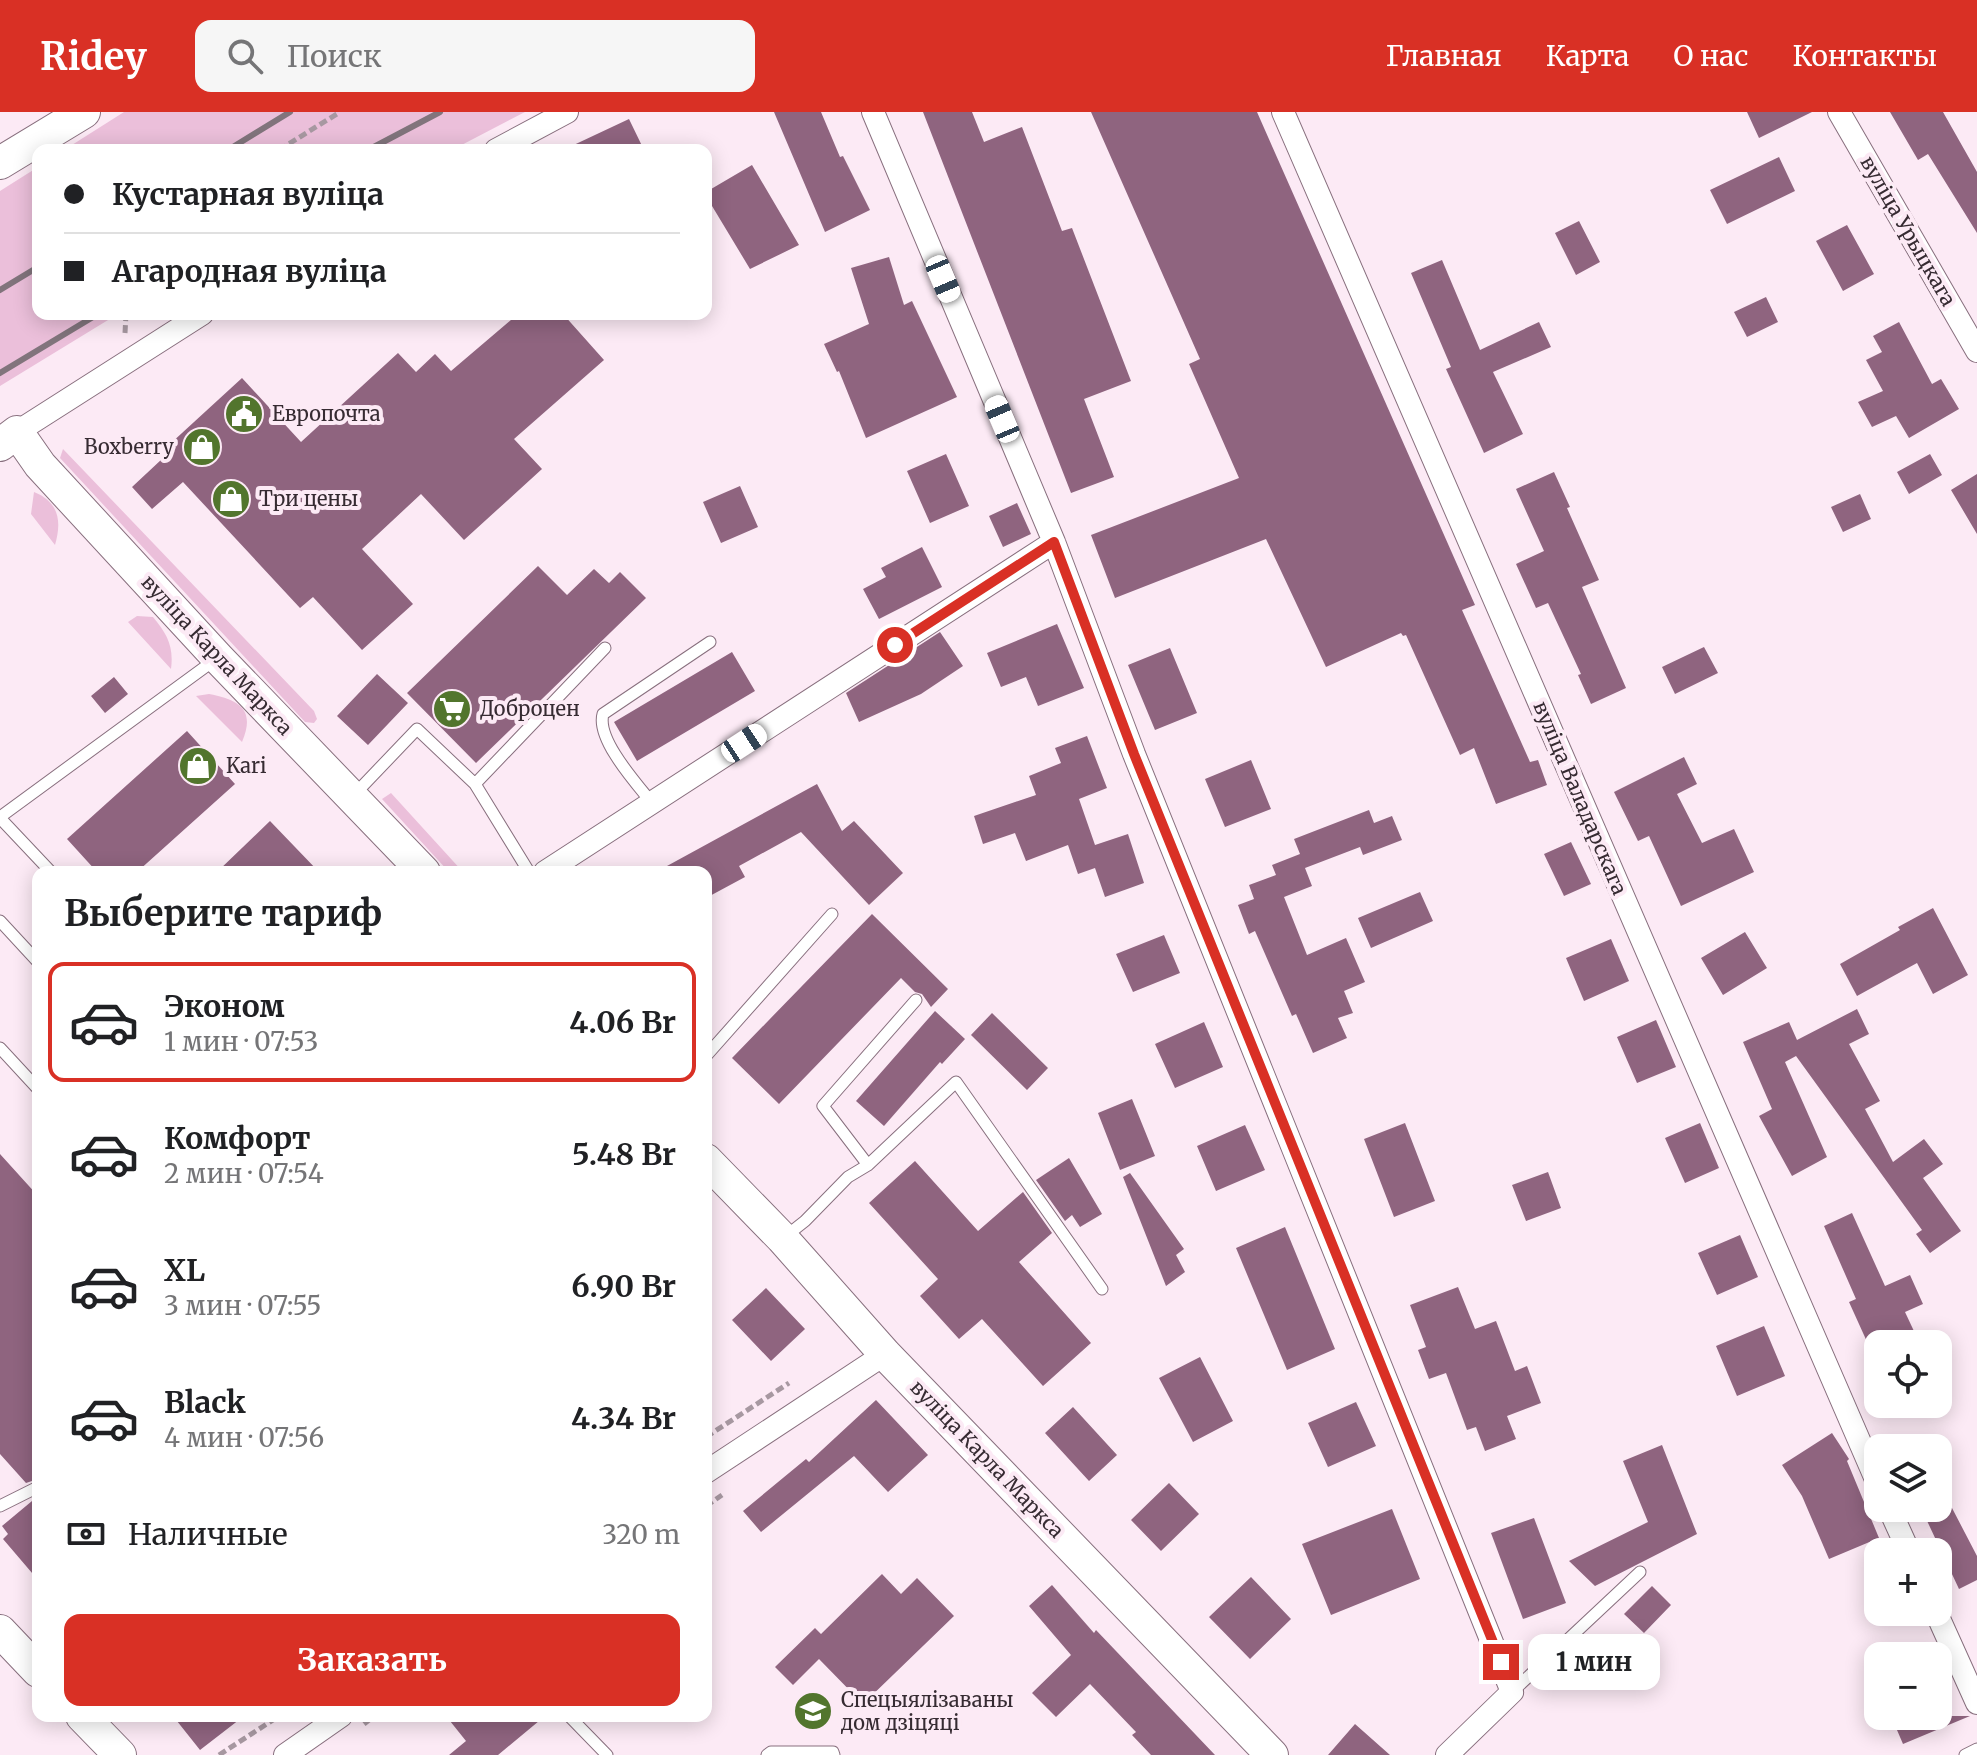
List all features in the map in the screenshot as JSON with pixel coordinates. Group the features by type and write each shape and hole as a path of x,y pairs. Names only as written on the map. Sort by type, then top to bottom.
{"main road":[{"path":"0,163 84,112"},
{"name":"вуліца Карла Маркса","path":"8,438 40,465 218,658 418,866"},
{"name":"вуліца Карла Маркса","path":"712,1166 782,1238 885,1354 1272,1755"},
{"path":"0,1631 30,1658"},
{"path":"88,1722 120,1755"}],"street":[{"path":"507,144 567,112"},
{"path":"873,112 1054,542 1134,754 1512,1692 1447,1755"},
{"name":"вуліца Валадарскага","path":"1283,112 1864,1452"},
{"name":"вуліца Урыцкага","path":"1839,112 1977,351"},
{"path":"8,438 193,320"},
{"path":"554,866 1054,542"},
{"path":"712,1468 885,1354"},
{"path":"1942,1626 1977,1703"},
{"path":"285,1755 332,1722"}],"lane":[{"path":"652,803 604,736 603,714 710,642"},
{"path":"475,784 605,648"},
{"path":"45,866 0,817 218,658"},
{"path":"352,797 417,729 475,784 525,866"},
{"path":"712,1049 832,914"},
{"path":"0,921 32,956"},
{"path":"868,1165 823,1106 916,1000"},
{"path":"0,1048 32,1083"},
{"path":"782,1238 805,1221 848,1177 868,1165 956,1082 1102,1289"},
{"path":"0,1506 32,1490"},
{"path":"1512,1692 1640,1572"},
{"path":"575,1722 607,1755"},
{"path":"1965,1755 1977,1749"},
{"path":"767,1755 771,1752 833,1752 834,1755"}],"path":[{"path":"289,144 340,112"},
{"path":"712,1433 799,1376"},
{"path":"219,1755 270,1722"}],"shaded area":[{"path":"124,112 525,112 464,144 73,144"},
{"path":"32,171 32,320 108,320 0,386 0,191"},
{"path":"63,449 314,711 317,719 314,723 305,722 60,458"},
{"path":"34,492 49,501 56,513 58,528 55,545 31,514"},
{"path":"137,616 153,617 162,629 170,647 171,669 128,622"},
{"path":"209,694 229,699 242,708 247,721 242,742 196,696"},
{"path":"391,793 458,866 443,866 382,799"}],"building":[{"path":"774,112 821,112 840,157 843,156 870,210 825,232"},
{"path":"923,112 972,112 984,142 1022,127 1062,231 1072,228 1131,381 1084,399 1114,477 1071,493"},
{"path":"1091,112 1257,112 1475,605 1462,610 1530,762 1538,760 1547,785 1496,804 1474,748 1460,755 1406,635 1401,633 1326,667 1266,539 1115,598 1091,535 1239,478 1189,364 1200,359"},
{"path":"1747,112 1812,112 1759,138"},
{"path":"1890,112 1943,112 1977,172 1977,233 1928,154 1918,160"},
{"path":"629,119 641,144 576,144"},
{"path":"1779,157 1795,191 1727,224 1710,190"},
{"path":"752,165 799,245 750,269 712,206 712,188"},
{"path":"1579,221 1600,262 1576,275 1555,233"},
{"path":"1847,225 1874,274 1843,291 1816,241"},
{"path":"889,257 904,305 912,301 957,397 866,438 839,371 824,344 869,324 851,268"},
{"path":"1442,260 1480,350 1539,322 1551,347 1493,372 1523,434 1484,453 1446,369 1451,367 1411,273"},
{"path":"1766,297 1778,322 1747,337 1734,312"},
{"path":"511,320 568,320 604,360 514,439 542,469 464,540 421,494 362,549 413,604 362,650 313,597 300,608 183,482 152,509 132,487 162,459 158,455 242,378 301,442 398,353 416,372 435,354 451,371"},
{"path":"1899,322 1932,384 1941,379 1959,409 1909,438 1896,416 1872,427 1858,402 1883,391 1866,360 1882,352 1873,336"},
{"path":"946,454 969,506 930,523 907,471"},
{"path":"1930,454 1942,475 1909,494 1897,472"},
{"path":"1554,472 1599,580 1582,587 1626,688 1591,704 1578,675 1581,674 1548,603 1536,608 1516,564 1544,551 1516,489"},
{"path":"1977,474 1977,534 1951,490"},
{"path":"740,486 758,527 721,543 703,502"},
{"path":"1860,494 1871,519 1843,532 1831,507"},
{"path":"1017,503 1031,534 1003,547 989,516"},
{"path":"922,547 942,587 879,619 863,589 886,577 881,568"},
{"path":"538,566 567,595 594,569 609,583 620,572 646,598 476,763 407,693"},
{"path":"1057,624 1084,688 1038,706 1026,677 1001,687 987,653"},
{"path":"940,632 963,666 921,694 859,722 846,693"},
{"path":"1704,647 1718,673 1675,694 1662,667"},
{"path":"1170,648 1197,713 1155,730 1128,665"},
{"path":"732,652 755,691 637,761 614,722"},
{"path":"377,674 408,703 368,745 337,716"},
{"path":"114,677 128,694 105,713 91,696"},
{"path":"187,731 235,784 144,866 92,866 67,839"},
{"path":"1087,736 1107,788 1079,799 1095,845 1128,834 1144,883 1105,897 1095,868 1078,874 1068,845 1026,861 1015,833 983,844 974,816 1036,795 1029,776 1061,763 1055,748"},
{"path":"1684,757 1697,784 1677,794 1702,843 1734,829 1754,872 1681,906 1649,836 1638,841 1614,792"},
{"path":"1251,760 1271,809 1225,827 1205,779"},
{"path":"817,784 842,831 854,821 903,873 869,905 801,832 739,866 745,877 712,895 712,866 667,866"},
{"path":"1369,810 1374,823 1392,816 1402,840 1363,855 1360,847 1305,868 1312,886 1284,897 1307,955 1346,938 1365,982 1344,991 1353,1013 1338,1018 1347,1038 1313,1053 1296,1014 1292,1016 1255,931 1249,934 1238,905 1254,899 1249,885 1276,875 1272,865 1300,854 1294,839"},
{"path":"270,821 313,866 223,866"},
{"path":"1571,842 1591,884 1564,896 1544,854"},
{"path":"1420,892 1433,921 1371,948 1358,918"},
{"path":"1933,908 1968,975 1933,994 1917,963 1857,996 1840,964"},
{"path":"872,914 948,989 931,1007 922,994 915,992 901,978 779,1104 732,1058"},
{"path":"1745,932 1767,968 1723,995 1701,958"},
{"path":"1164,935 1180,973 1133,992 1116,954"},
{"path":"1611,939 1629,981 1584,1001 1566,958"},
{"path":"1857,1009 1869,1034 1849,1044 1880,1101 1865,1109 1893,1162 1924,1139 1943,1164 1923,1178 1961,1231 1930,1253 1916,1234 1922,1230 1796,1056 1785,1062 1827,1157 1792,1176 1759,1116 1772,1109 1743,1042 1789,1022 1797,1040"},
{"path":"935,1011 965,1039 942,1064 940,1062 884,1126 856,1101"},
{"path":"992,1013 1048,1068 1027,1090 971,1035"},
{"path":"1656,1020 1676,1067 1637,1083 1617,1037"},
{"path":"1204,1022 1223,1067 1175,1088 1155,1044"},
{"path":"1132,1099 1155,1156 1120,1170 1098,1113"},
{"path":"1405,1123 1435,1201 1394,1217 1364,1139"},
{"path":"1700,1123 1719,1168 1685,1183 1665,1138"},
{"path":"1245,1125 1265,1170 1216,1191 1197,1146"},
{"path":"0,1154 32,1189 32,1481 26,1483 0,1454"},
{"path":"1069,1158 1102,1214 1080,1227 1072,1215 1065,1221 1036,1180"},
{"path":"915,1161 978,1231 1023,1192 1052,1233 1019,1262 1091,1343 1043,1386 982,1319 959,1339 920,1296 938,1279 869,1203"},
{"path":"1548,1172 1561,1208 1526,1221 1512,1185"},
{"path":"1130,1173 1184,1249 1176,1255 1185,1272 1166,1286 1123,1177"},
{"path":"1852,1213 1885,1286 1910,1275 1923,1304 1905,1312 1913,1330 1864,1330 1864,1335 1849,1302 1856,1299 1824,1226"},
{"path":"1285,1227 1335,1349 1287,1370 1236,1248"},
{"path":"1740,1235 1758,1277 1717,1295 1698,1253"},
{"path":"1458,1287 1475,1329 1496,1321 1515,1371 1527,1366 1541,1403 1507,1416 1516,1439 1485,1451 1476,1427 1467,1430 1446,1373 1429,1379 1418,1350 1426,1347 1410,1305"},
{"path":"766,1288 805,1329 771,1361 732,1320"},
{"path":"1764,1326 1785,1376 1737,1396 1716,1346"},
{"path":"1200,1357 1233,1421 1193,1442 1159,1378"},
{"path":"876,1400 928,1455 888,1492 854,1456 761,1532 743,1511 806,1459 809,1462"},
{"path":"1356,1402 1376,1446 1328,1467 1308,1423"},
{"path":"1073,1407 1117,1455 1089,1481 1045,1433"},
{"path":"1832,1433 1849,1459 1847,1461 1864,1502 1864,1522 1872,1522 1879,1538 1864,1538 1864,1544 1829,1559 1802,1496 1782,1465"},
{"path":"1662,1445 1697,1534 1595,1586 1569,1561 1648,1522 1623,1461"},
{"path":"1169,1483 1199,1514 1161,1551 1131,1520"},
{"path":"32,1501 32,1573 3,1539 8,1534 2,1526"},
{"path":"1952,1508 1977,1556 1977,1580 1959,1589 1952,1574 1952,1538 1935,1538 1928,1522 1952,1522"},
{"path":"1392,1509 1420,1579 1331,1615 1302,1544"},
{"path":"1534,1518 1566,1603 1523,1619 1491,1533"},
{"path":"882,1574 901,1594 917,1578 954,1616 863,1704 819,1659 793,1685 775,1667 815,1628 821,1634"},
{"path":"1251,1577 1291,1619 1250,1659 1209,1617"},
{"path":"1052,1585 1094,1633 1096,1630 1215,1755 1151,1755 1132,1735 1136,1732 1090,1684 1056,1717 1032,1693 1071,1655 1029,1606"},
{"path":"1652,1586 1671,1605 1644,1633 1624,1614"},
{"path":"1952,1716 1970,1716 1952,1724"},
{"path":"178,1722 236,1722 200,1750"},
{"path":"451,1722 538,1722 498,1755 449,1755 466,1741"},
{"path":"1355,1724 1390,1755 1328,1755"},
{"path":"1897,1730 1936,1730 1903,1744"}],"railway":[{"path":"238,144 290,112"},
{"path":"379,144 440,112"},
{"path":"0,290 32,271"},
{"path":"0,373 88,320"}],"place":[{"name":"Европочта","path":"244,414"},
{"name":"Boxberry","path":"202,447"},
{"name":"Три цены","path":"231,499"},
{"name":"Доброцен","path":"452,709"},
{"name":"Kari","path":"198,766"},
{"name":"Спецыялізаваны дом дзіцяці","path":"813,1711"}],"route":[{"path":"895,645 1054,542 1134,754 1501,1662"}]}
